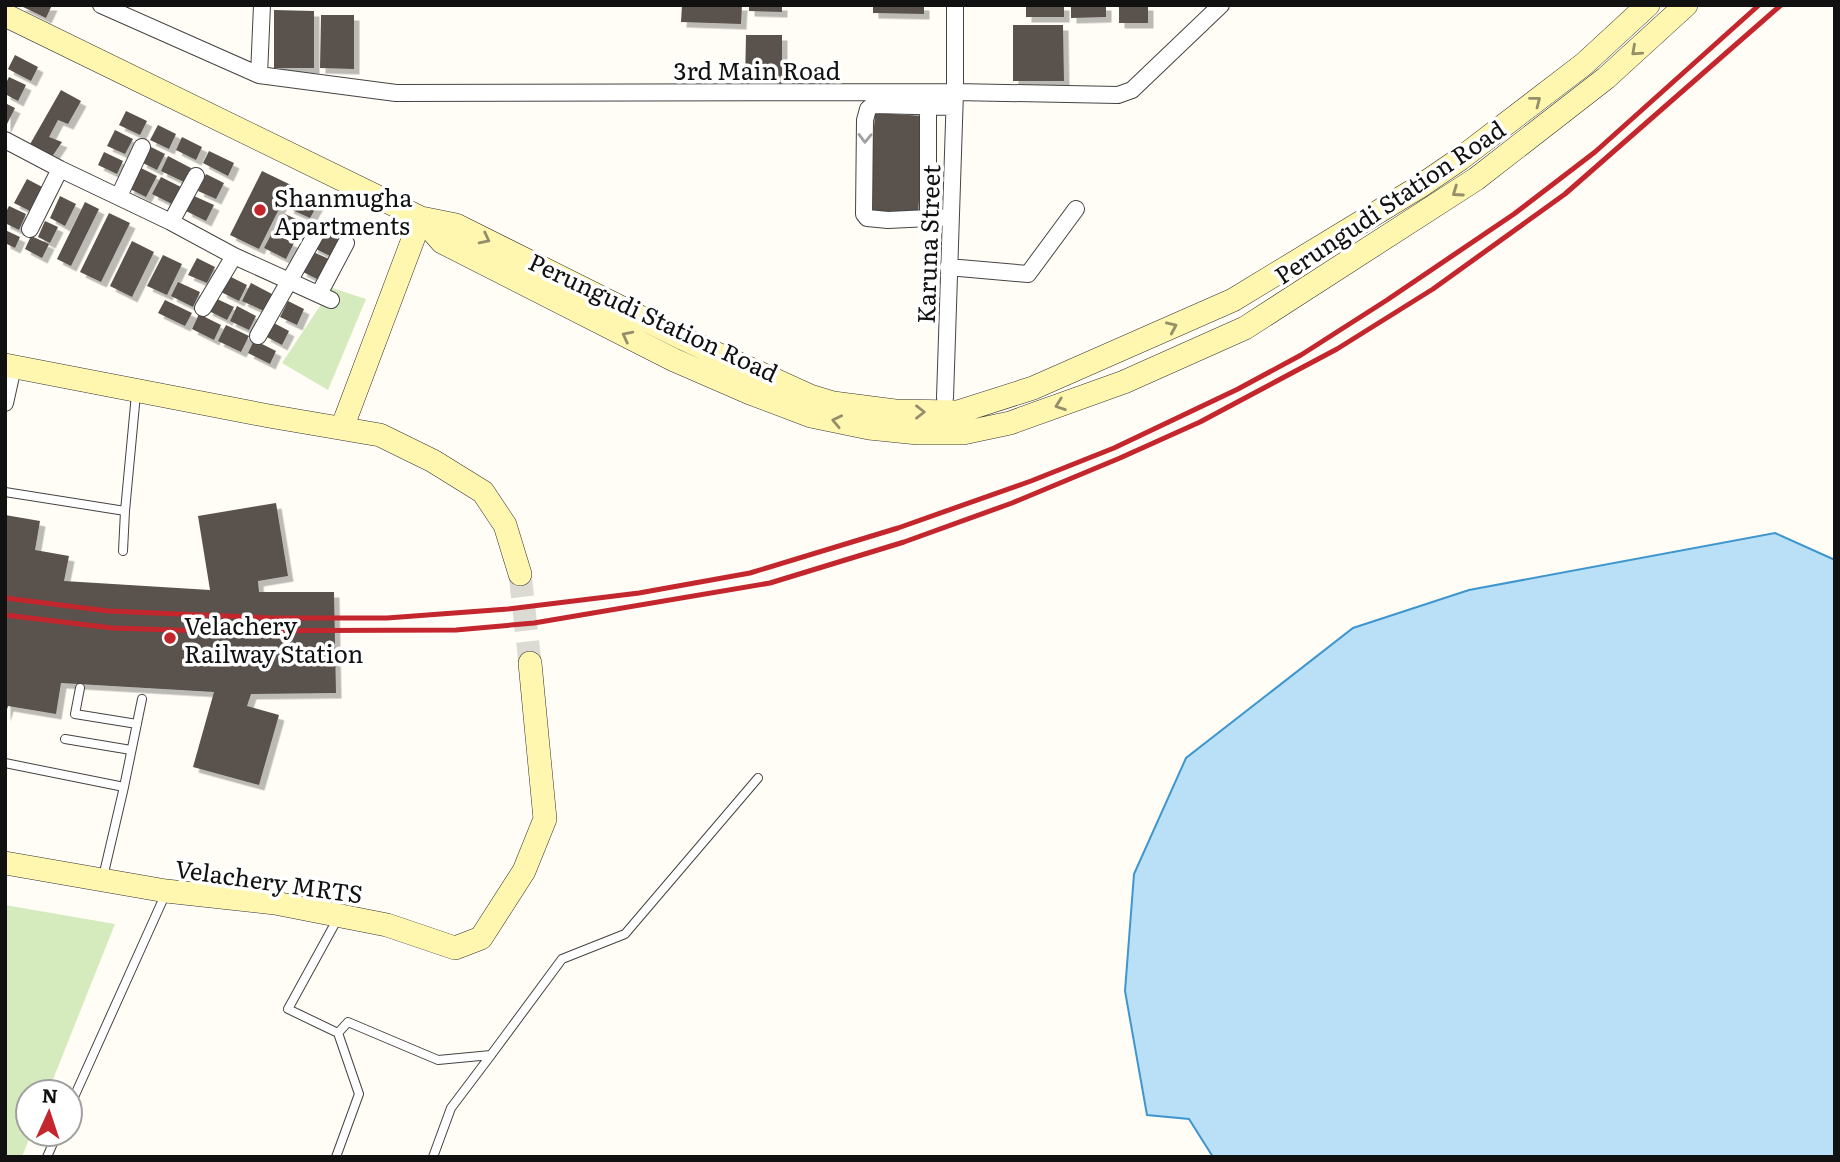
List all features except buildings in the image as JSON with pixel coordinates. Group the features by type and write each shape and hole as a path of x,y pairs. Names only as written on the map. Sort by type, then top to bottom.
{"street":[{"name":"3rd Main Road","path":"101,5 258,75 396,93 955,100 1118,95 1132,90 1221,5"},
{"path":"258,75 262,5"},
{"name":"Karuna Street","path":"945,398 955,100 955,5"},
{"name":"Perungudi Station Road","path":"5,15 421,218 456,225 682,338 810,396 833,403 895,411 958,412 1033,388 1233,300 1419,187 1460,159 1584,64 1648,5"},
{"name":"Perungudi Station Road","path":"421,218 442,242 650,347 750,393 811,416 869,428 918,433 962,433 1010,423 1124,382 1245,328 1476,179 1606,78 1686,5"},
{"path":"950,217 888,220 867,218 864,214 865,120 868,109 873,105 928,107 955,100"},
{"path":"928,107 928,218"},
{"path":"928,133 953,133"},
{"path":"5,140 171,222 233,256 325,297 346,243"},
{"path":"119,196 142,147"},
{"path":"30,229 60,169"},
{"path":"171,222 196,176"},
{"path":"928,182 951,182"},
{"path":"948,267 1028,274 1076,209"},
{"path":"342,428 421,218"},
{"path":"258,336 317,232"},
{"path":"203,307 233,256"},
{"path":"5,403 9,366 380,435 433,461 483,492 505,525 520,574"},
{"name":"Velachery MRTS","path":"5,863 166,891 275,902 387,925 455,948 481,938 524,871 545,819 530,663"}],"lane":[{"path":"123,551 136,390"},
{"path":"5,492 125,511"},
{"path":"80,688 75,714 136,724"},
{"path":"103,880 142,699"},
{"path":"65,739 131,750"},
{"path":"5,763 124,787"},
{"path":"433,1157 451,1108 562,959 625,934 758,778"},
{"path":"83,1078 166,891"},
{"path":"335,1157 359,1094 338,1033 288,1009 339,915"},
{"path":"338,1033 348,1022 438,1060 491,1055"}],"green space":[{"path":"332,288 366,299 328,390 282,363"},
{"path":"5,905 115,924 54,1078 14,1078 14,1148 26,1148 22,1157 5,1157"}],"water":[{"path":"1775,533 1835,560 1835,1157 1213,1157 1189,1119 1147,1115 1125,991 1134,874 1186,758 1353,628 1469,590"}],"tunnel":[{"path":"520,574 530,663"}],"railway":[{"path":"5,598 108,611 273,618 387,618 508,609 639,593 750,573 898,528 1031,481 1114,448 1238,389 1301,355 1514,214 1595,152 1759,5"},
{"path":"5,615 112,628 205,631 456,630 534,623 770,583 904,542 1012,503 1120,458 1200,422 1337,349 1433,289 1565,194 1781,5"}],"place":[{"name":"Shanmugha Apartments","path":"260,210"},
{"name":"Velachery Railway Station","path":"170,638"}]}
